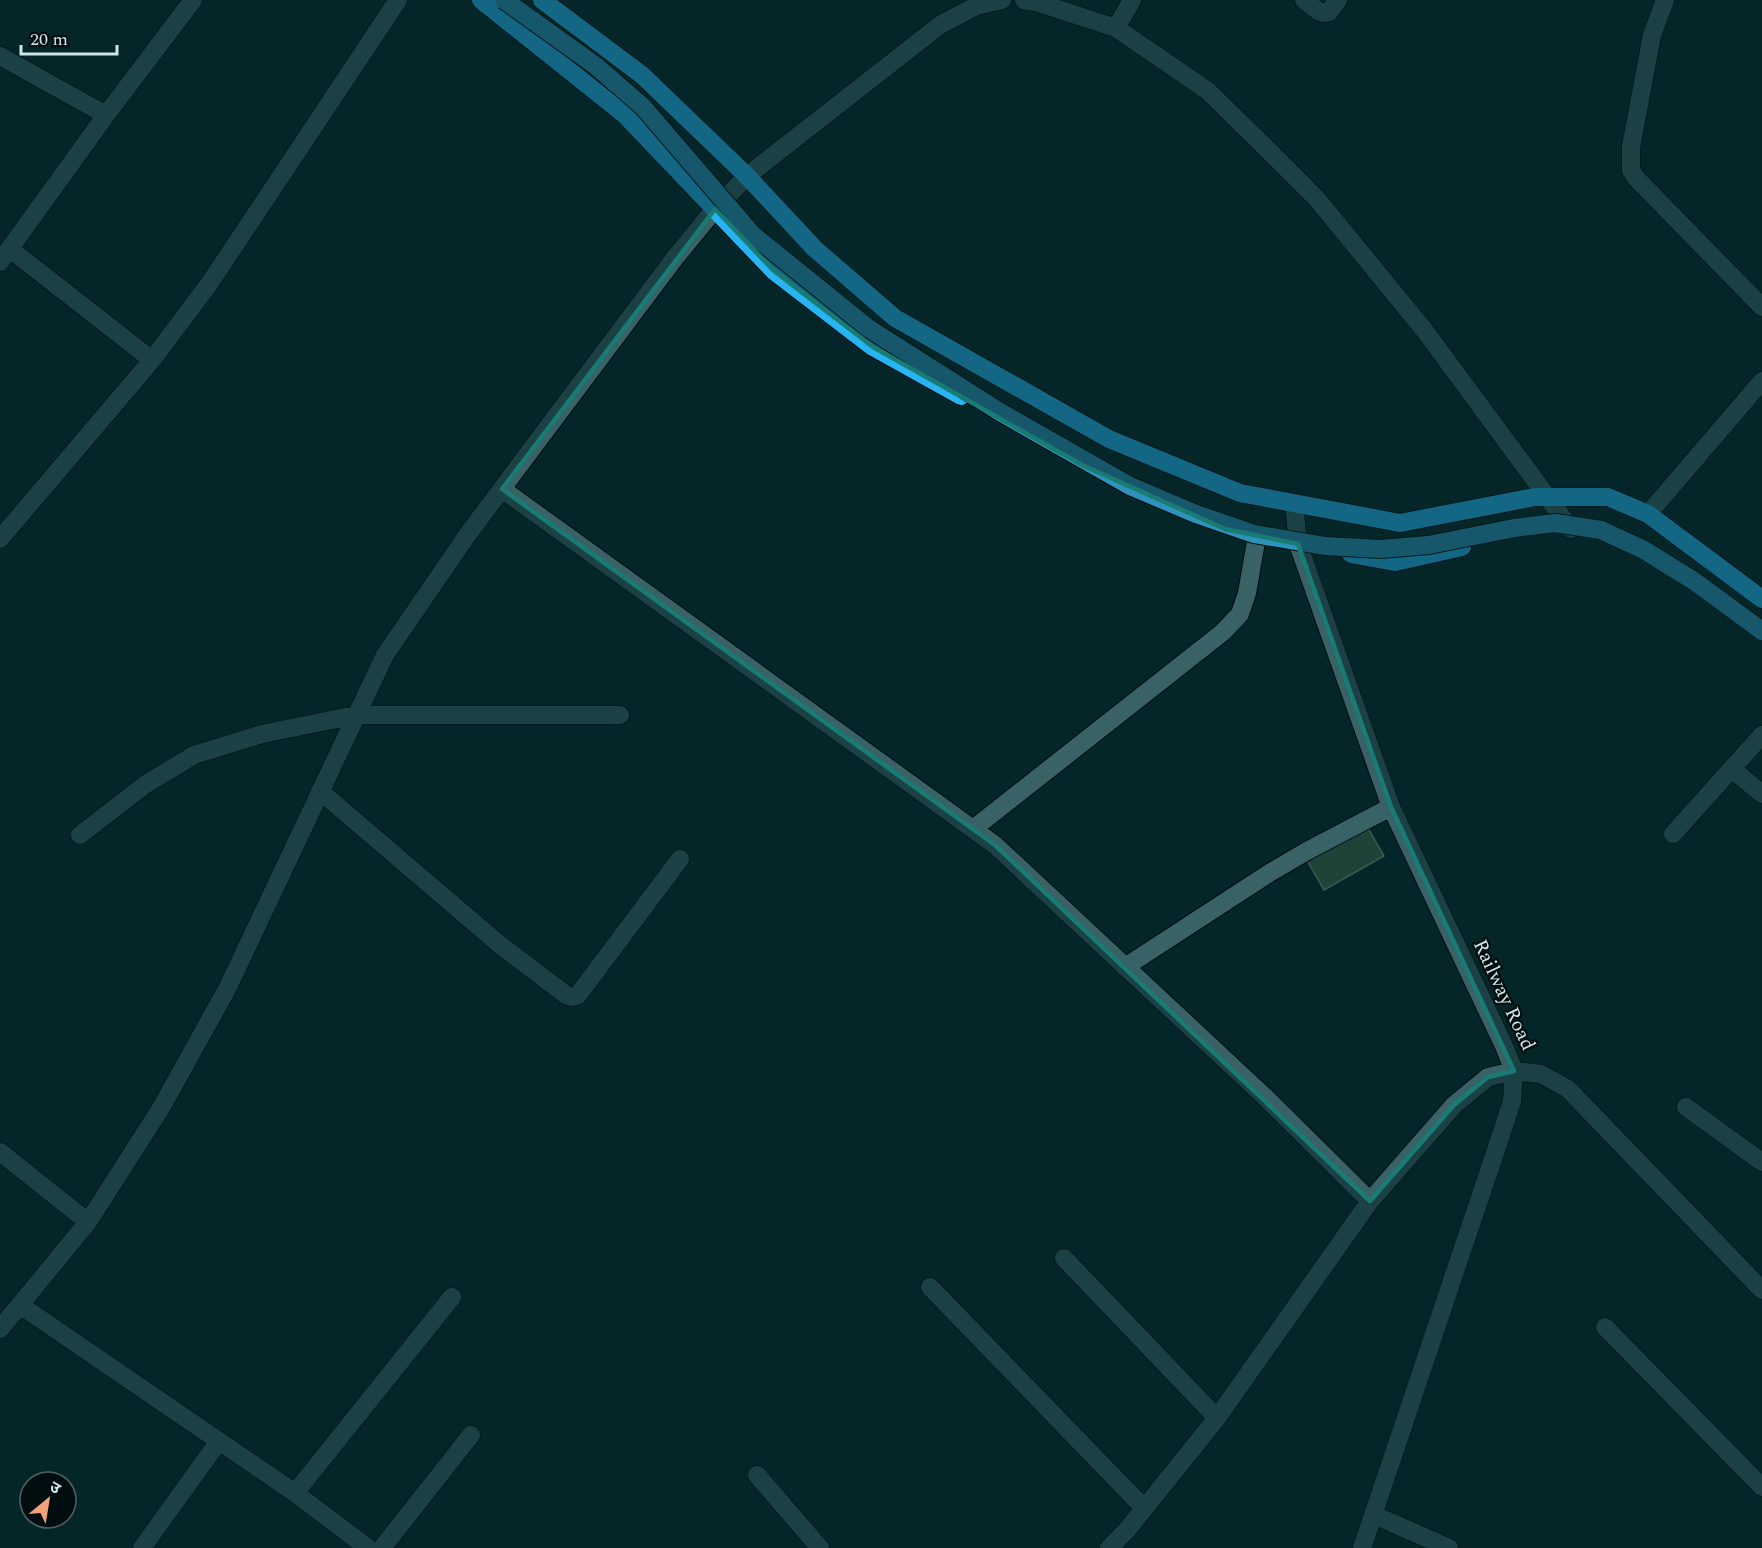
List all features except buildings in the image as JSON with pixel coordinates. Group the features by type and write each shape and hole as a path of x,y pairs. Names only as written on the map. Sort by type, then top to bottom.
{"highway":[{"path":"481,0 625,115 774,271 873,347 1084,466 1225,529 1395,562 1541,530 1602,529 1629,538 1689,579 1762,639"},
{"path":"542,0 642,75 747,176 815,249 895,318 1109,438 1240,493 1400,523 1535,497 1608,497 1648,514 1762,599"}],"main road":[{"path":"504,0 596,66 643,107 753,235 868,328 1000,412 1130,486 1196,514 1254,534 1325,546 1381,549 1429,544 1514,528 1555,523 1601,530 1644,550 1694,581 1762,631"}],"street":[{"path":"152,360 5,256 106,115 193,0"},
{"path":"0,538 152,360 209,284 399,0"},
{"path":"0,1329 88,1222 161,1108 227,989 385,655 468,534 674,259 715,209 747,176 939,25 976,6 1002,0"},
{"path":"1024,0 1116,28 1208,91 1317,199 1425,331 1571,529"},
{"path":"1116,28 1132,0"},
{"path":"1304,0 1318,11 1325,13 1329,12 1338,0"},
{"path":"1665,0 1652,35 1631,147 1631,170 1636,178 1762,308"},
{"path":"0,56 106,115"},
{"path":"1648,514 1762,381"},
{"path":"502,489 995,845 1264,1096 1370,1201"},
{"name":"Railway Road","path":"1294,503 1298,544 1391,807 1514,1071 1512,1101 1362,1548"},
{"path":"973,829 1223,632 1240,614 1247,593 1257,536"},
{"path":"80,835 146,784 194,755 262,734 356,715 620,715"},
{"path":"1673,834 1762,735"},
{"path":"1732,769 1762,794"},
{"path":"320,791 499,944 571,997 578,995 681,859"},
{"path":"1125,967 1271,872 1391,807"},
{"path":"1109,1548 1217,1418 1370,1201 1454,1105 1488,1077 1514,1071 1541,1074 1568,1089 1762,1290"},
{"path":"1686,1107 1762,1162"},
{"path":"0,1152 88,1222"},
{"path":"1064,1258 1217,1418"},
{"path":"930,1287 1144,1508"},
{"path":"295,1493 452,1297"},
{"path":"20,1305 295,1493 368,1548"},
{"path":"1605,1327 1762,1487"},
{"path":"382,1548 471,1435"},
{"path":"142,1548 219,1441"},
{"path":"757,1475 820,1548"},
{"path":"1374,1515 1449,1548"}],"highlighted area":[{"path":"715,209 774,271 873,347 1084,466 1225,529 1298,544 1391,807 1514,1071 1488,1077 1454,1105 1370,1201 995,845 502,489"}]}
